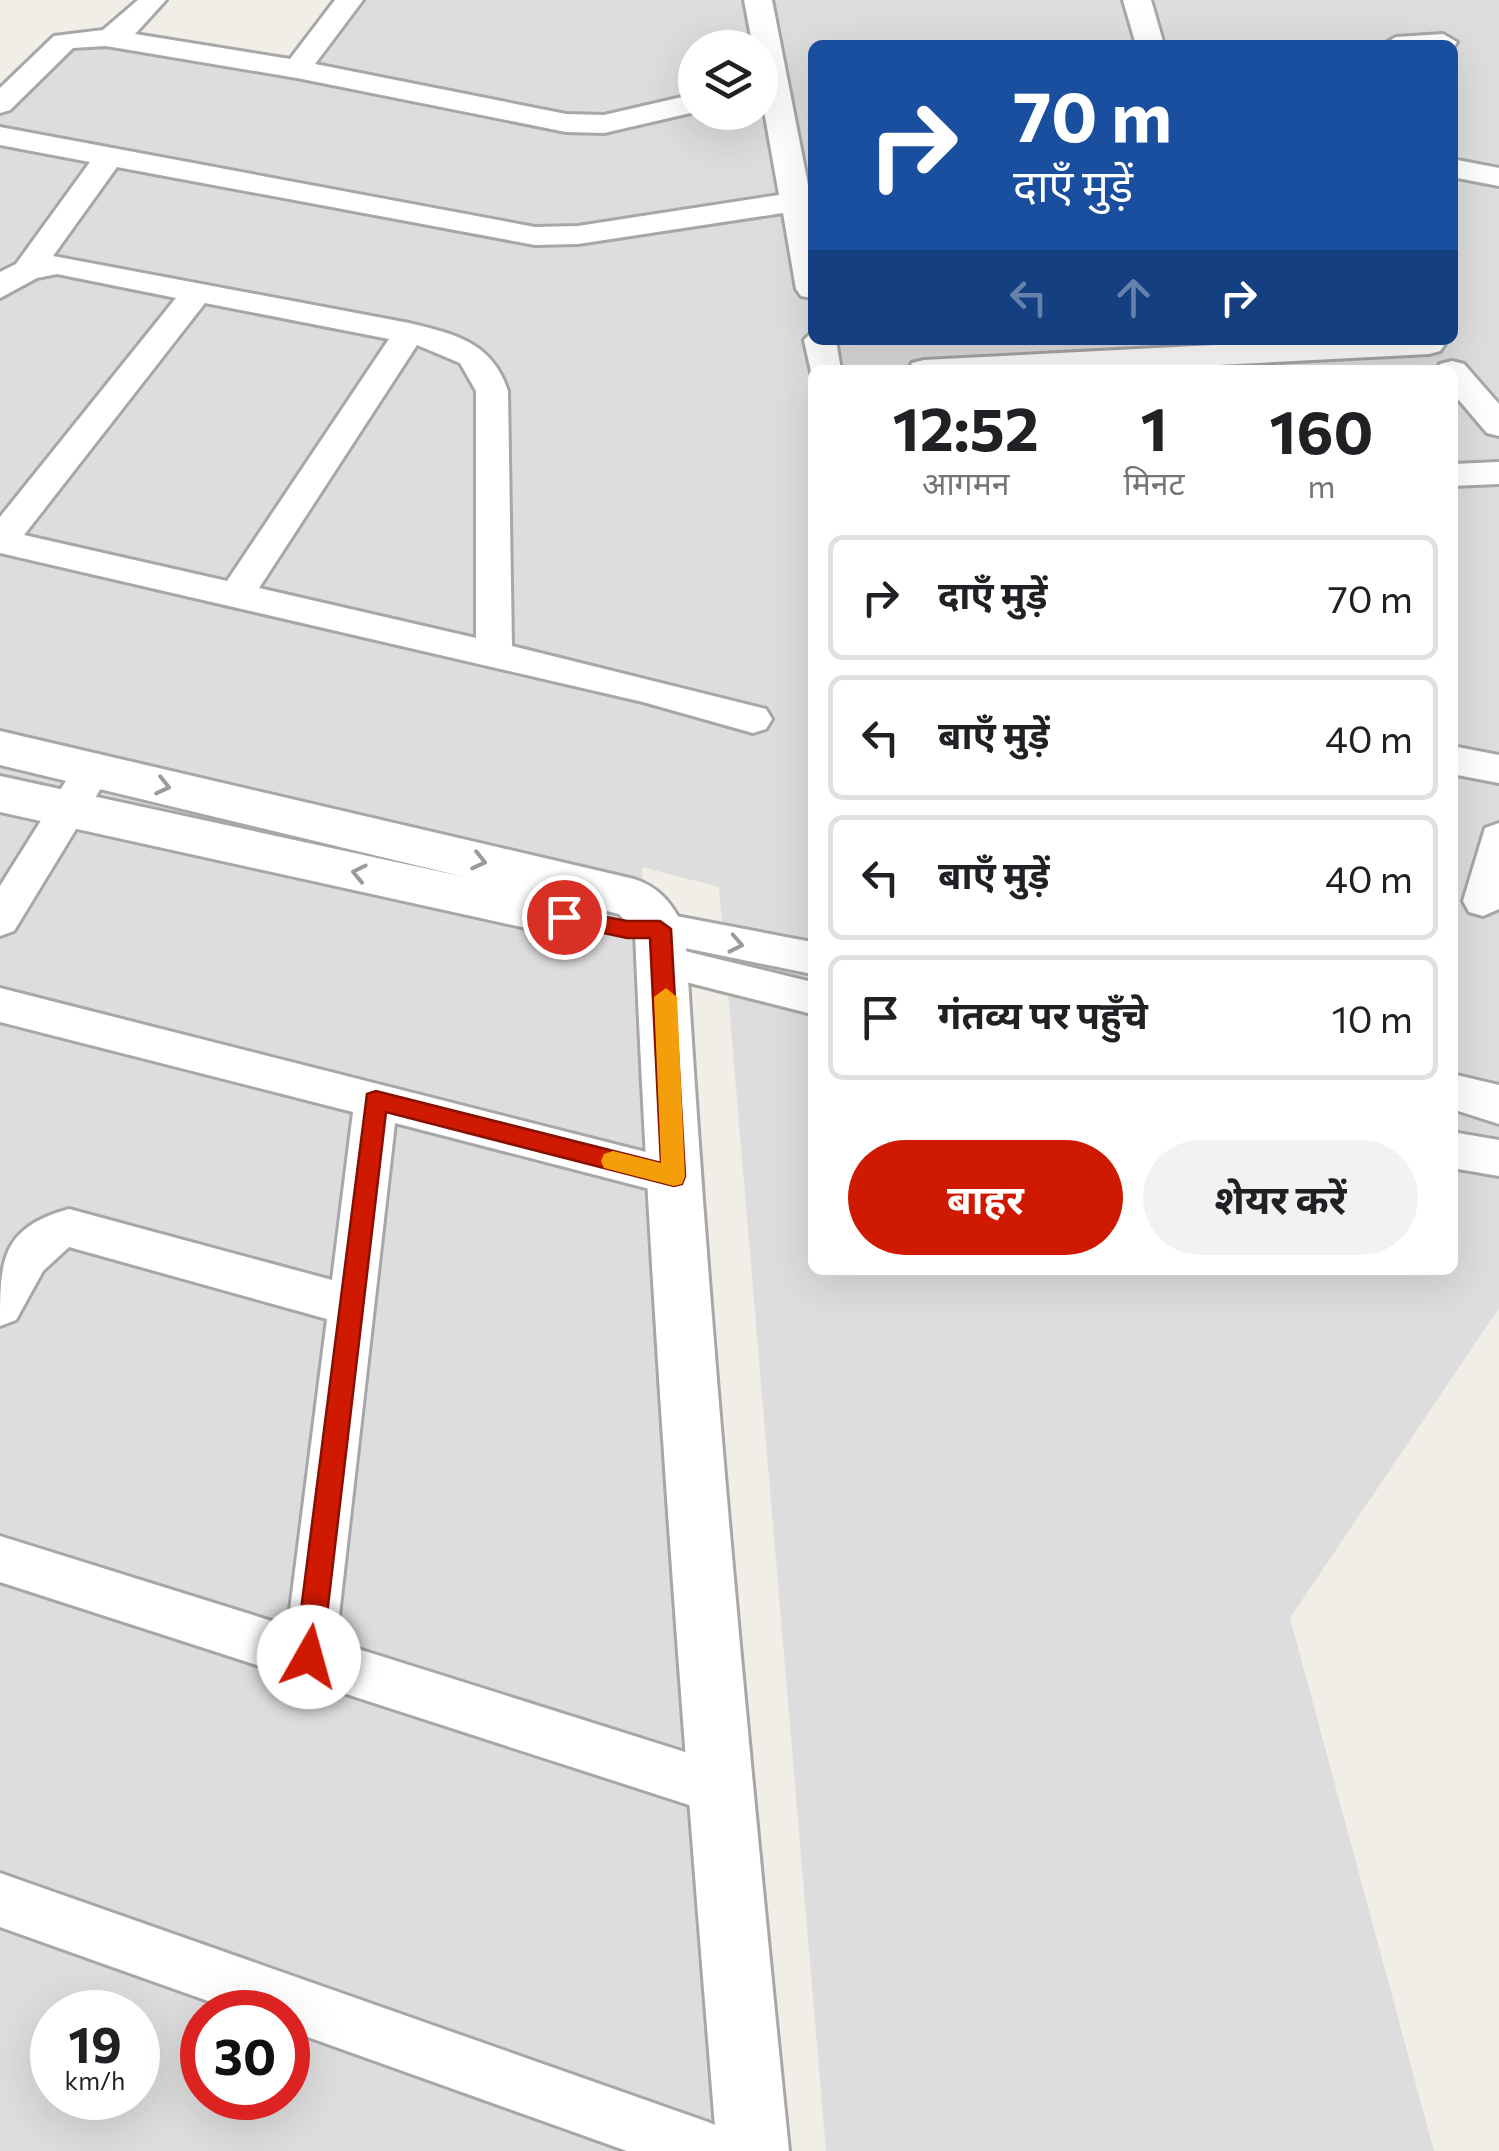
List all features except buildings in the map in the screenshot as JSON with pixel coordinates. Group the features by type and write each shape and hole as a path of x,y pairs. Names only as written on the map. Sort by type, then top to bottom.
{"street":[{"path":"106,38 139,17 152,0"},
{"path":"298,69 349,0"},
{"path":"758,0 764,30"},
{"path":"1136,0 1148,40"},
{"path":"0,104 64,42 106,38 298,69 566,123 604,124 678,107"},
{"path":"778,94 805,199 808,238"},
{"path":"0,136 536,236 578,235 805,199"},
{"path":"29,268 109,157"},
{"path":"1458,169 1499,177"},
{"path":"0,288 12,276 29,268 57,265 409,333 458,346 476,356 488,372 492,391 494,655"},
{"path":"197,292 0,541 753,719"},
{"path":"236,596 409,333"},
{"path":"967,365 1027,358 1352,345"},
{"path":"1430,345 1448,365"},
{"path":"1458,374 1487,395 1499,425"},
{"path":"1458,475 1499,473"},
{"path":"0,748 82,790 602,926 808,997"},
{"path":"1458,761 1499,769"},
{"path":"0,794 82,790"},
{"path":"0,920 82,790"},
{"path":"1478,901 1499,838"},
{"path":"662,945 808,958"},
{"path":"662,945 674,1176 720,1789 753,2151"},
{"path":"0,1005 674,1176"},
{"path":"1458,1092 1483,1097 1499,1106"},
{"path":"309,1657 376,1100"},
{"path":"1458,1151 1499,1158"},
{"path":"0,1306 36,1244 50,1230 69,1228 350,1304"},
{"path":"0,1558 720,1789"},
{"path":"0,1900 708,2151"}],"shaded area":[{"path":"364,0 1499,0 1499,1308 1290,1618 1434,2151 826,2151 719,887 642,867 715,2151 0,2151 0,116 77,31 314,69"}],"slow traffic":[{"path":"613,1161 674,1176 666,997"}],"route":[{"path":"309,1657 376,1100 674,1176 660,929 627,930 564,917"}]}
